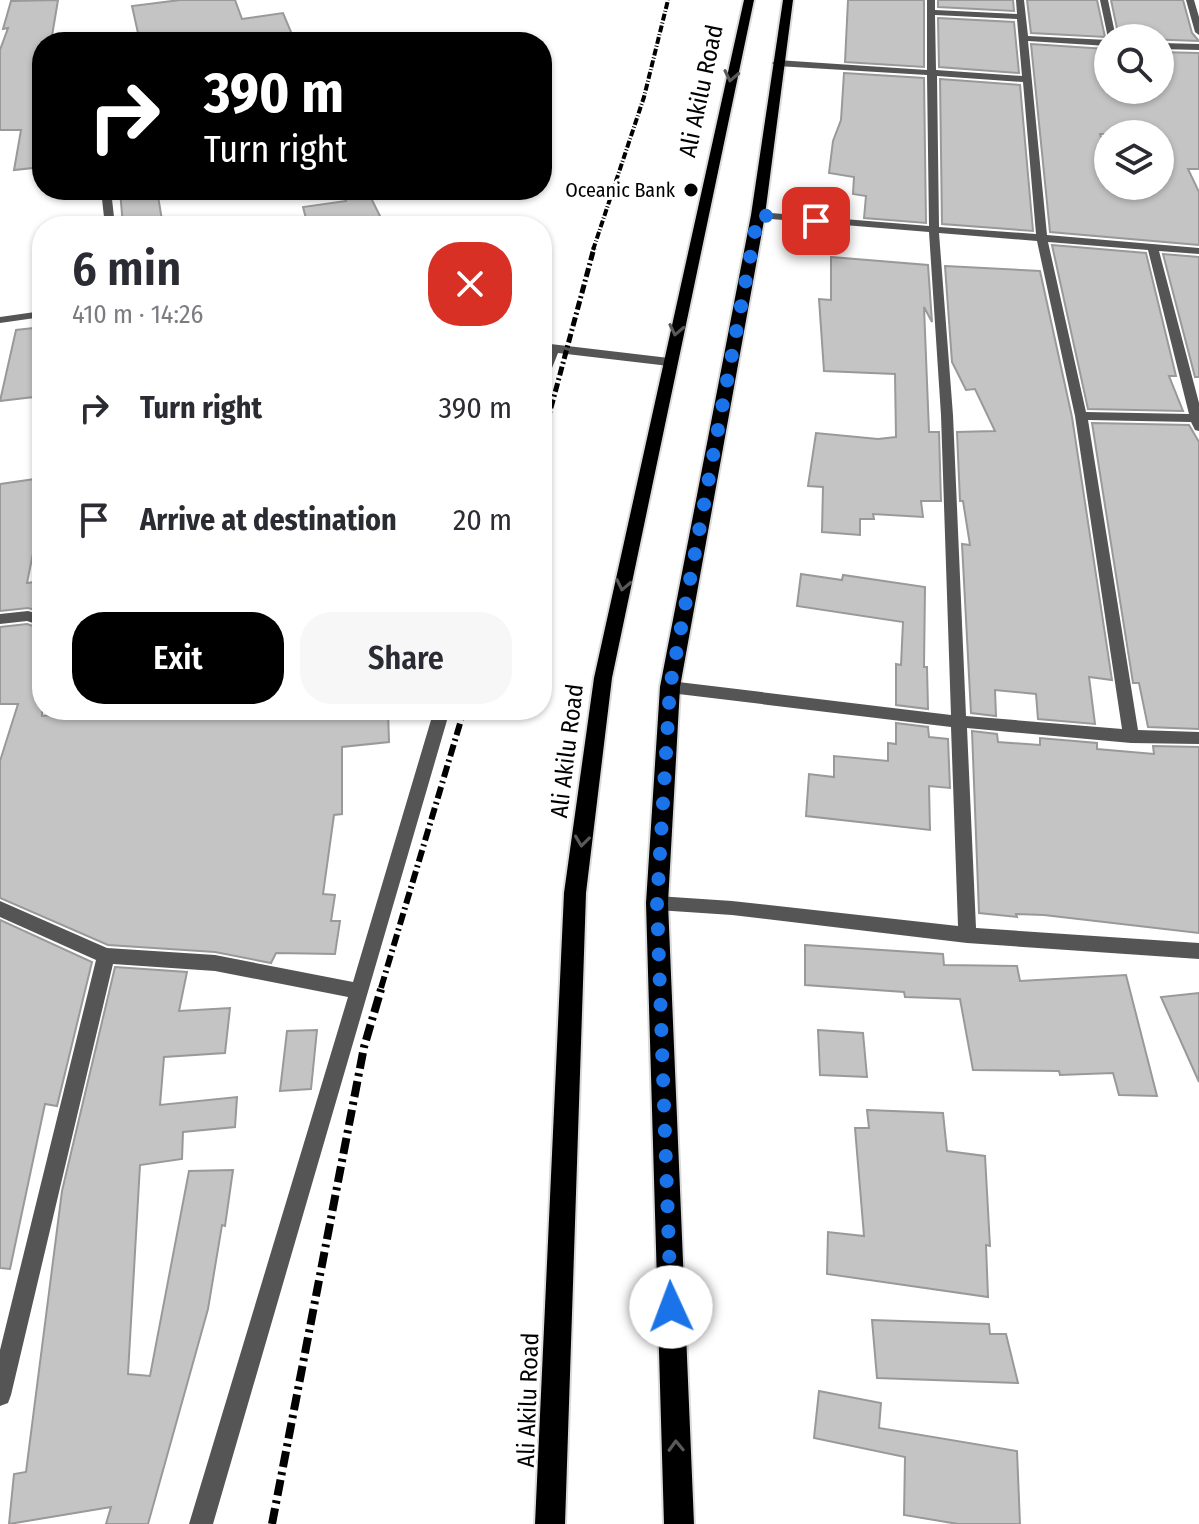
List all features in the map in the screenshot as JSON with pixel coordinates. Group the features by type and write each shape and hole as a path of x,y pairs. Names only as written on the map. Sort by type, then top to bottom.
{"main road":[{"name":"Ali Akilu Road","path":"550,1524 575,893 603,678 749,0"},
{"path":"679,1524 657,903 670,687 758,215 788,0"}],"street":[{"path":"1020,0 1042,241 1081,416 1131,737"},
{"path":"1104,0 1109,24"},
{"path":"1190,0 1199,32"},
{"path":"967,935 947,415 934,232 930,6 1020,17"},
{"path":"1023,38 1094,42"},
{"path":"1174,46 1199,47"},
{"path":"777,63 1026,79"},
{"path":"758,215 1042,241 1199,251"},
{"path":"1081,416 1198,421 1153,248"},
{"path":"0,320 32,315"},
{"path":"552,350 669,362"},
{"path":"0,619 32,617"},
{"path":"670,687 1131,737 1199,738"},
{"path":"201,1524 439,720"},
{"path":"657,903 732,908 967,935 1199,951"},
{"path":"0,909 106,956 215,963 359,991"},
{"path":"0,1395 106,956"}],"building":[{"path":"58,0 53,32 32,32 32,168 14,170 21,130 0,130 0,50 8,28 3,29 11,1"},
{"path":"180,0 235,0 242,19 283,13 291,32 138,32 132,6"},
{"path":"848,0 924,0 924,67 845,62"},
{"path":"938,0 1013,0 1014,11 938,7"},
{"path":"1027,0 1097,0 1102,24 1094,24 1094,36 1031,33"},
{"path":"1111,0 1183,0 1192,33 1199,41 1174,40 1174,24 1116,24"},
{"path":"938,18 1014,22 1019,73 939,67"},
{"path":"1031,44 1094,48 1094,104 1174,104 1174,52 1199,53 1199,169 1188,169 1199,192 1199,245 1050,232"},
{"path":"844,73 924,78 926,223 864,218 866,196 853,194 854,177 829,173 833,141 841,120"},
{"path":"940,79 1020,85 1033,231 942,224"},
{"path":"121,200 159,200 161,216 122,216"},
{"path":"372,200 380,216 305,216 303,207"},
{"path":"1052,245 1146,253 1176,376 1169,376 1183,411 1088,409"},
{"path":"1163,254 1199,257 1199,377 1195,377"},
{"path":"831,257 928,265 932,322 924,307 929,432 939,432 941,501 921,501 923,517 873,514 874,519 860,519 860,535 822,532 823,487 808,486 816,433 878,439 896,437 895,374 824,371 819,299 831,300"},
{"path":"945,266 1040,271 1072,417 1112,680 1089,677 1095,724 1038,719 1036,694 995,690 996,716 971,713 962,544 970,545 963,501 960,501 957,432 995,431 975,389 966,390 952,362"},
{"path":"32,328 32,397 0,401 16,330"},
{"path":"1092,423 1189,425 1199,442 1199,729 1148,727 1139,683 1133,683"},
{"path":"32,479 32,558 27,583 32,582 32,609 0,611 0,484"},
{"path":"801,574 842,580 843,575 925,587 924,667 927,667 928,709 896,705 896,664 901,665 903,622 797,606"},
{"path":"32,626 32,720 388,720 389,742 342,747 342,814 334,815 323,894 335,895 331,921 340,921 335,954 276,953 271,963 215,952 108,945 0,898 0,761 18,704 0,704 0,627"},
{"path":"896,723 928,727 929,737 948,739 950,788 929,786 930,830 806,816 809,774 834,777 834,756 888,761 888,743 896,744"},
{"path":"972,731 997,734 998,742 1040,745 1040,738 1097,743 1097,749 1154,754 1153,746 1199,747 1199,933 1044,915 1016,914 1017,917 979,913"},
{"path":"0,920 92,962 57,1106 45,1104 10,1269 0,1268"},
{"path":"805,945 943,954 944,965 1017,966 1020,981 1126,975 1157,1096 1119,1095 1113,1073 1060,1075 1059,1071 973,1070 960,999 905,997 904,992 805,985"},
{"path":"115,967 187,972 179,1011 230,1008 225,1053 164,1057 160,1105 237,1097 235,1127 183,1132 182,1159 140,1165 128,1374 150,1376 189,1171 233,1170 225,1226 222,1225 208,1309 148,1524 106,1524 111,1507 9,1524 14,1474 26,1472 62,1191"},
{"path":"1199,993 1199,1082 1161,997"},
{"path":"317,1030 311,1089 280,1091 287,1031"},
{"path":"818,1030 863,1033 867,1077 820,1075"},
{"path":"867,1110 943,1113 947,1151 985,1156 990,1246 986,1245 988,1297 827,1274 828,1232 864,1236 855,1128 869,1128"},
{"path":"872,1320 989,1324 990,1334 1006,1334 1018,1383 877,1378"},
{"path":"819,1391 881,1403 879,1428 1017,1451 1020,1524 958,1524 904,1515 905,1457 814,1438"}],"railway":[{"path":"593,250 644,97 668,0"},
{"path":"552,404 594,248"},
{"path":"381,988 461,720"},
{"path":"272,1524 364,1047 382,986"}],"place":[{"name":"Oceanic Bank","path":"691,190"}],"route":[{"path":"671,1307 657,903 670,687 738,309 758,215 816,221"}]}
